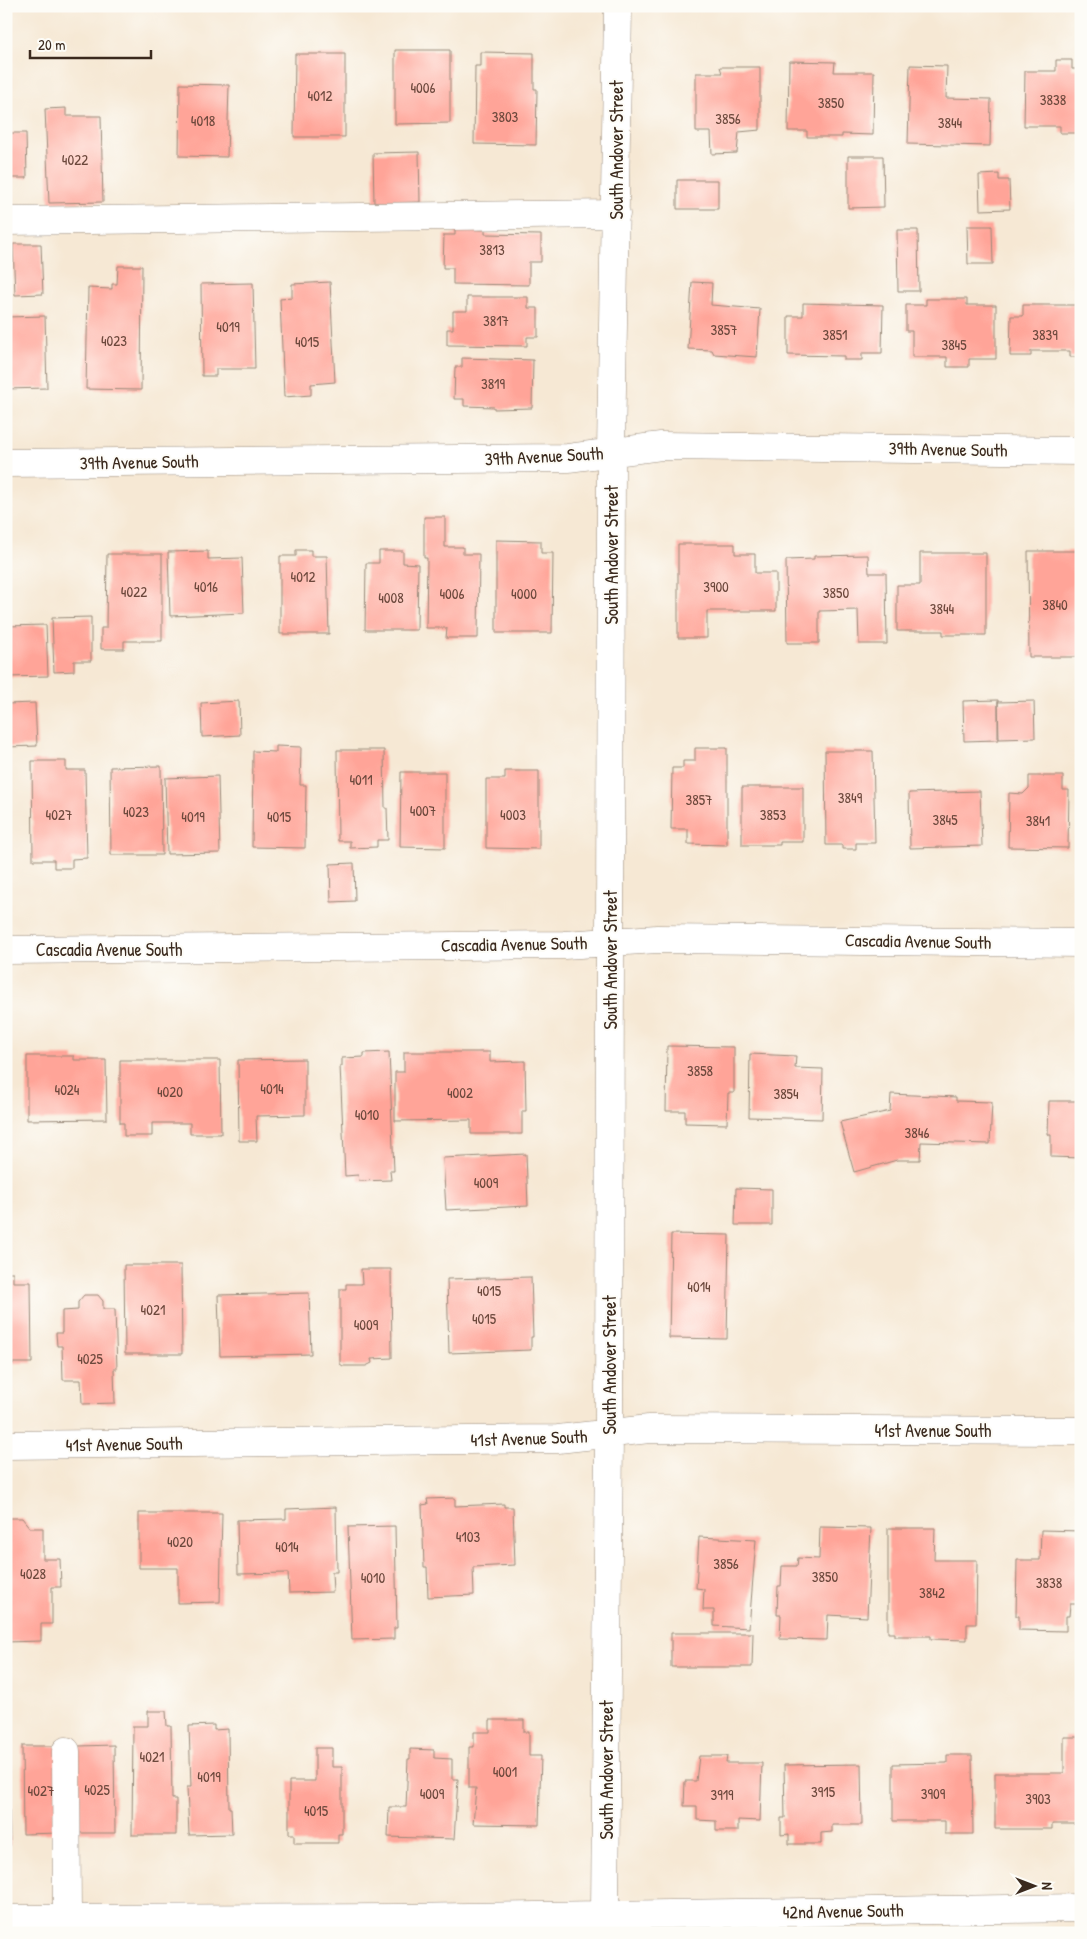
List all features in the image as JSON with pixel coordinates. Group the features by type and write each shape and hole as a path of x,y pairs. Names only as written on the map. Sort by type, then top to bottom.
{"street":[{"name":"South Andover Street","path":"605,1914 609,1433 612,452 618,6"},
{"path":"6,222 616,214"},
{"name":"39th Avenue South","path":"6,463 568,458 661,446 1081,451"},
{"name":"Cascadia Avenue South","path":"6,950 564,945 657,939 1081,943"},
{"name":"41st Avenue South","path":"6,1445 558,1439 649,1429 1081,1431"},
{"path":"66,1751 67,1919"},
{"name":"42nd Avenue South","path":"6,1919 402,1925 605,1914 1081,1908"}],"building":[{"path":"395,50 450,50 450,123 395,124"},
{"path":"480,52 534,53 534,89 537,89 536,145 474,144 475,66 480,66"},
{"path":"295,54 345,54 345,137 294,137"},
{"path":"1056,60 1072,60 1072,69 1081,69 1081,133 1060,133 1060,126 1024,126 1025,71 1056,71"},
{"path":"789,61 835,62 834,72 874,72 873,135 842,134 842,137 807,137 807,131 788,131"},
{"path":"910,65 947,66 946,98 991,99 990,146 908,144"},
{"path":"720,67 760,67 760,130 739,132 737,153 712,154 711,132 696,132 696,73 722,73"},
{"path":"180,84 229,85 227,157 179,156"},
{"path":"66,108 66,116 101,116 103,202 49,203 45,109"},
{"path":"6,133 26,133 27,178 6,178"},
{"path":"419,152 420,202 374,203 373,153"},
{"path":"848,156 883,156 884,207 848,208"},
{"path":"999,174 999,180 1009,180 1010,209 980,210 979,175"},
{"path":"677,180 718,180 718,209 677,209"},
{"path":"967,226 992,226 993,264 968,264"},
{"path":"455,229 485,230 485,234 541,235 541,262 529,262 529,285 453,284 453,268 443,268 444,235 455,235"},
{"path":"897,230 918,230 919,291 898,291"},
{"path":"13,244 41,244 43,294 15,295"},
{"path":"118,266 142,266 141,390 86,389 88,288 112,289 112,284 117,284"},
{"path":"330,282 335,382 311,384 311,395 284,397 280,299 292,298 292,284"},
{"path":"692,282 712,283 711,305 760,309 757,357 714,354 712,350 688,349"},
{"path":"253,283 255,369 216,369 216,376 202,376 201,284"},
{"path":"467,297 528,297 528,308 538,308 538,337 527,337 527,346 447,345 447,329 453,329 453,311 467,311"},
{"path":"926,299 967,299 967,305 996,305 996,359 969,359 969,367 947,367 947,357 912,357 912,331 906,331 906,305 926,305"},
{"path":"803,303 883,305 882,353 862,353 862,360 844,360 844,356 788,355 788,316 803,316"},
{"path":"1023,305 1081,305 1081,357 1070,357 1070,351 1031,351 1031,356 1010,356 1011,316 1023,316"},
{"path":"45,316 47,388 6,389 6,317"},
{"path":"462,358 533,360 532,408 494,409 494,407 464,406 464,399 454,399 455,367 462,367"},
{"path":"424,517 445,517 445,547 463,547 463,554 479,554 478,638 446,638 447,628 426,628 427,558 424,558"},
{"path":"496,540 541,541 541,553 553,553 552,633 496,633"},
{"path":"678,544 735,544 735,554 755,554 755,573 776,573 776,611 707,611 707,638 678,638"},
{"path":"296,550 311,550 311,556 327,556 329,634 280,634 280,556 296,556"},
{"path":"208,551 208,559 242,558 244,613 170,616 168,552"},
{"path":"379,551 403,551 403,563 418,564 417,630 365,630 366,563 379,563"},
{"path":"1028,551 1081,551 1081,657 1029,657"},
{"path":"920,553 986,553 986,635 943,635 943,631 897,631 897,585 920,585"},
{"path":"107,554 162,554 162,641 124,641 124,649 101,649 101,628 106,628"},
{"path":"868,555 869,573 886,573 887,644 859,644 858,610 819,611 819,643 787,643 786,560 814,559 814,556"},
{"path":"91,617 91,661 74,661 74,671 54,672 52,618"},
{"path":"46,625 48,676 6,677 6,626"},
{"path":"998,700 998,740 964,741 963,701"},
{"path":"239,701 240,735 202,737 201,703"},
{"path":"1034,701 1035,738 999,739 998,702"},
{"path":"35,703 37,746 6,747 6,704"},
{"path":"276,746 301,747 300,785 306,785 305,848 252,847 253,751 276,752"},
{"path":"695,748 727,748 727,845 688,844 688,829 671,829 672,768 683,768 683,761 695,761"},
{"path":"337,750 384,750 385,808 387,808 388,840 377,840 377,847 350,848 350,841 338,841"},
{"path":"825,751 873,751 875,843 856,843 856,849 842,849 842,845 826,845"},
{"path":"32,761 66,761 66,770 85,770 87,858 72,859 72,868 54,868 54,860 33,860"},
{"path":"161,766 162,855 111,855 110,767"},
{"path":"505,771 539,771 539,849 486,848 486,779 505,779"},
{"path":"401,772 445,772 445,848 400,847"},
{"path":"218,776 220,853 167,854 165,778"},
{"path":"1029,776 1063,776 1063,790 1069,790 1068,848 1008,847 1009,793 1023,794 1029,788"},
{"path":"742,787 803,787 803,842 780,842 780,845 742,845"},
{"path":"980,791 982,846 910,848 909,793"},
{"path":"354,863 355,901 331,902 330,864"},
{"path":"667,1046 734,1047 734,1093 728,1093 727,1124 685,1123 685,1111 666,1111"},
{"path":"389,1052 394,1171 390,1171 391,1180 359,1181 358,1175 345,1176 340,1066 342,1066 342,1058 364,1057 364,1053"},
{"path":"404,1052 490,1052 490,1062 525,1061 526,1111 522,1111 522,1134 471,1134 471,1120 395,1121 395,1072 404,1072"},
{"path":"750,1054 796,1056 795,1068 823,1069 822,1119 749,1117"},
{"path":"27,1056 74,1056 74,1060 106,1060 107,1119 27,1120"},
{"path":"305,1059 305,1115 256,1116 257,1141 239,1141 238,1060"},
{"path":"120,1060 220,1060 221,1134 190,1134 190,1123 152,1123 152,1136 124,1136 124,1123 120,1123"},
{"path":"891,1094 956,1097 956,1101 992,1102 990,1144 921,1142 920,1160 897,1160 854,1172 840,1122 890,1111"},
{"path":"1049,1101 1081,1101 1081,1158 1051,1157 1051,1135 1048,1135"},
{"path":"526,1154 528,1206 446,1210 443,1158"},
{"path":"736,1188 772,1189 772,1225 735,1225"},
{"path":"671,1234 729,1235 727,1339 669,1338"},
{"path":"124,1265 181,1265 182,1354 125,1354"},
{"path":"361,1269 391,1269 392,1358 371,1359 372,1363 366,1366 343,1366 340,1364 340,1289 346,1289 346,1284 362,1284"},
{"path":"6,1272 13,1272 13,1282 31,1282 32,1363 6,1363"},
{"path":"531,1277 533,1337 531,1337 531,1350 449,1353 447,1279"},
{"path":"309,1293 311,1354 220,1356 218,1295"},
{"path":"84,1295 98,1295 103,1301 103,1309 115,1309 117,1369 114,1369 115,1403 82,1404 81,1380 63,1380 62,1346 57,1346 56,1333 62,1333 62,1311 78,1310 78,1302"},
{"path":"455,1498 455,1506 504,1504 504,1507 513,1507 515,1565 473,1567 474,1595 428,1597 427,1567 424,1567 422,1505 428,1504 427,1499"},
{"path":"336,1507 337,1572 332,1572 333,1592 289,1593 288,1573 238,1574 237,1520 286,1519 286,1509"},
{"path":"139,1513 222,1513 220,1602 178,1603 178,1568 139,1568"},
{"path":"6,1518 22,1518 30,1528 43,1528 43,1559 60,1559 61,1587 52,1587 52,1624 41,1624 41,1641 6,1642"},
{"path":"395,1526 397,1628 394,1628 394,1639 352,1640 348,1527"},
{"path":"820,1527 871,1528 867,1617 828,1615 827,1640 780,1639 781,1615 777,1615 778,1586 781,1586 782,1566 797,1566 798,1558 819,1559"},
{"path":"888,1528 935,1528 934,1560 977,1560 976,1624 967,1624 967,1640 931,1639 931,1636 895,1636 895,1633 888,1633"},
{"path":"1041,1530 1081,1531 1081,1604 1070,1604 1069,1616 1066,1616 1066,1631 1019,1630 1019,1616 1016,1616 1017,1560 1040,1560"},
{"path":"699,1537 756,1540 749,1628 714,1626 714,1610 703,1610 704,1589 696,1588"},
{"path":"671,1633 753,1633 752,1667 671,1667"},
{"path":"148,1711 166,1711 167,1726 171,1726 172,1799 176,1799 176,1835 132,1835 133,1726 148,1726"},
{"path":"490,1720 524,1720 524,1732 529,1732 529,1756 541,1756 539,1825 473,1824 476,1788 469,1788 469,1747 474,1747 474,1732 490,1732"},
{"path":"214,1725 214,1730 228,1729 229,1808 231,1808 232,1834 189,1835 187,1787 191,1787 189,1726"},
{"path":"6,1737 8,1737 10,1846 6,1846"},
{"path":"1064,1737 1081,1737 1081,1824 1052,1824 1052,1829 995,1829 995,1773 1064,1773"},
{"path":"114,1745 115,1833 79,1833 79,1746"},
{"path":"22,1746 59,1746 60,1833 23,1834"},
{"path":"315,1748 332,1748 332,1767 342,1767 342,1834 338,1834 338,1843 294,1843 294,1834 289,1834 289,1781 315,1781"},
{"path":"410,1749 434,1750 434,1758 452,1759 452,1779 458,1779 454,1839 388,1837 389,1807 406,1807"},
{"path":"947,1755 972,1755 973,1834 945,1834 945,1821 893,1821 893,1764 947,1763"},
{"path":"699,1756 727,1756 726,1763 762,1763 760,1821 738,1820 738,1831 716,1831 716,1821 697,1820 697,1806 684,1806 685,1781 696,1781"},
{"path":"861,1764 862,1825 832,1825 832,1832 821,1833 821,1844 789,1844 789,1834 781,1835 781,1818 785,1818 784,1765"}]}
